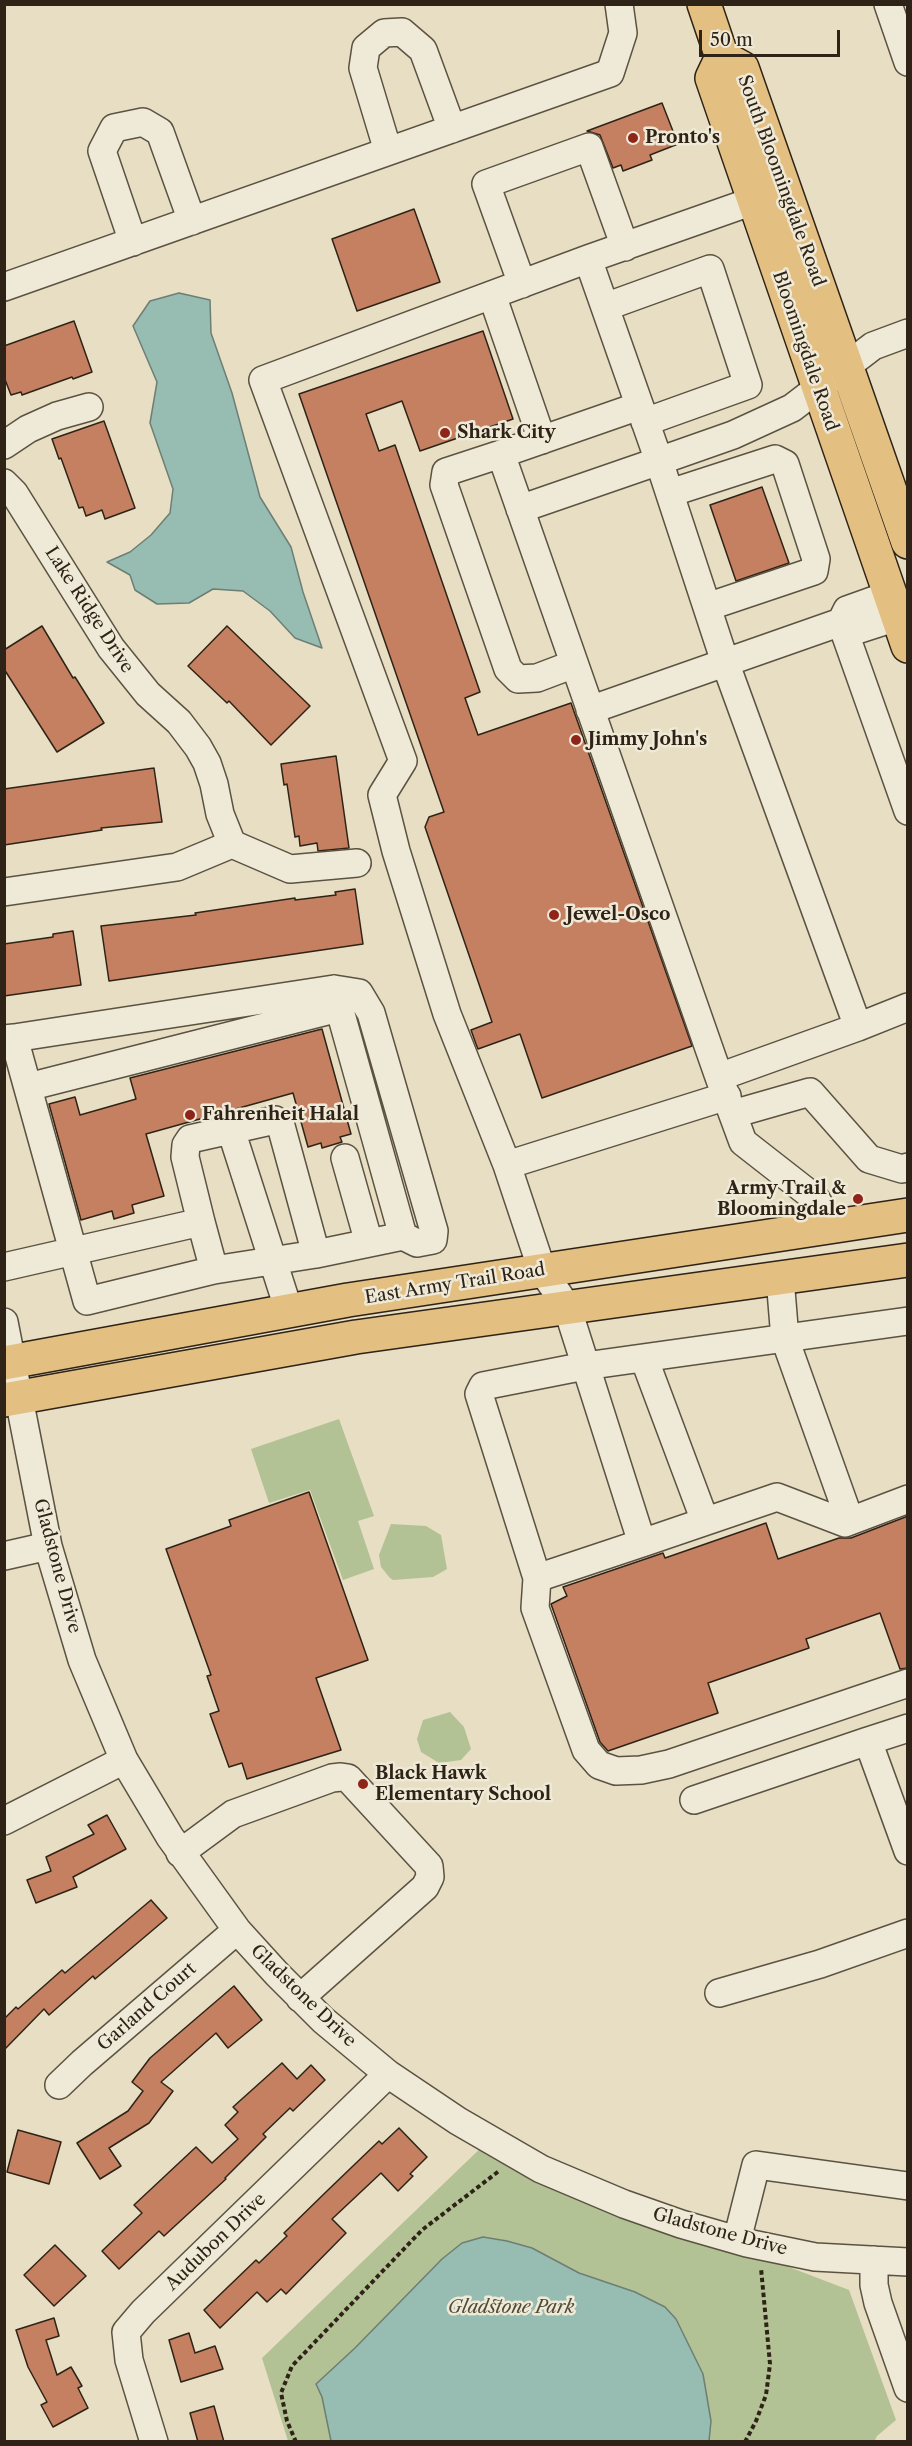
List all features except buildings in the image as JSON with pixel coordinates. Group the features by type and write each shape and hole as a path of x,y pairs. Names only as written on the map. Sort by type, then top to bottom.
{"main road":[{"name":"South Bloomingdale Road","path":"704,4 722,57 742,68 846,367"},
{"name":"Bloomingdale Road","path":"722,57 712,78 898,619"},
{"name":"Bloomingdale Road","path":"846,367 908,542"},
{"name":"East Army Trail Road","path":"8,1363 289,1311 908,1215"},
{"name":"East Army Trail Road","path":"12,1398 356,1337 908,1260"}],"street":[{"path":"4,287 610,73 623,33 619,4"},
{"path":"888,4 908,62"},
{"path":"388,152 363,68 366,48 384,33 402,32 423,50 452,129"},
{"path":"133,242 102,151 114,128 143,122 160,132 192,221"},
{"path":"522,284 486,184 589,147 625,247"},
{"path":"642,1543 567,1307 542,1270 507,1165 447,1014 396,851 382,795 403,761 263,380 753,201"},
{"path":"588,260 670,493 725,662 858,1027"},
{"path":"574,664 537,678 518,679 508,669 444,485 446,472 542,440 748,385 710,269 605,307"},
{"path":"492,296 542,440"},
{"path":"520,509 733,435 792,408 873,346 908,333"},
{"path":"4,445 28,429 57,416 89,407"},
{"path":"501,454 743,1142 816,1199 831,1226"},
{"path":"670,493 775,459 785,465 792,485 816,559 814,571 707,607"},
{"name":"Lake Ridge Drive","path":"4,483 14,493 111,648 148,694 179,722 198,747 207,763 214,783 220,814 232,844"},
{"path":"590,710 841,622 847,610 898,619"},
{"path":"841,622 908,811"},
{"path":"4,892 177,867 232,844 290,868 357,863"},
{"path":"28,1087 359,993 371,1013 434,1231 433,1240 417,1243 403,1236 316,1254 214,1270 87,1300 28,1087 9,1038 337,998"},
{"path":"726,1096 802,1047 908,1007"},
{"path":"802,1047 810,1092 869,1159 902,1168 908,1167"},
{"path":"507,1165 726,1096 810,1092"},
{"path":"214,1270 185,1157 186,1145 190,1139 275,1120 281,1126 316,1254"},
{"path":"231,1130 289,1311"},
{"path":"345,1158 369,1243"},
{"path":"4,1267 201,1222"},
{"path":"780,1278 785,1339 850,1521"},
{"path":"908,1321 585,1366 483,1386 479,1394 537,1578 535,1608 586,1750 599,1765 616,1771 641,1770 669,1764 908,1683"},
{"name":"Gladstone Drive","path":"4,1322 12,1398 48,1546 82,1660 124,1760 180,1853 237,1930 300,1998 388,2074 458,2121 541,2169 624,2204 737,2240 815,2257 908,2262"},
{"path":"644,1358 705,1521"},
{"path":"537,1578 777,1497 845,1523 908,1499"},
{"path":"4,1556 48,1546"},
{"path":"694,1800 908,1728"},
{"path":"868,1741 908,1851"},
{"path":"4,1821 124,1760"},
{"path":"180,1853 233,1814 332,1778 341,1777 348,1778 429,1866 430,1877 425,1887 300,1998"},
{"name":"Garland Court","path":"59,2085 237,1930"},
{"path":"719,1993 820,1964 908,1933"},
{"name":"Audubon Drive","path":"154,2442 129,2360 126,2332 143,2312 388,2074"},
{"path":"737,2240 756,2165 908,2186"},
{"path":"874,2260 874,2285 878,2303 908,2388"}],"path":[{"path":"296,2442 287,2421 281,2393 292,2366 422,2230 499,2171"},
{"path":"745,2442 766,2395 770,2364 761,2266"}],"green space":[{"path":"339,1419 374,1516 358,1521 374,1569 343,1580 310,1490 269,1503 251,1449"},
{"path":"391,1524 426,1526 441,1535 447,1569 433,1577 393,1580 390,1578 381,1567 379,1555"},
{"path":"450,1712 464,1727 471,1749 461,1760 439,1763 421,1752 417,1739 423,1720"},
{"name":"Gladstone Park","path":"486,2143 729,2244 849,2290 896,2420 877,2436 874,2442 288,2441 262,2358"}],"water":[{"path":"179,293 210,300 211,333 232,393 260,497 291,547 322,648 295,638 270,611 243,591 213,589 189,603 157,604 135,590 130,575 107,562 130,552 151,535 170,513 173,489 150,423 157,382 133,326 150,301"},
{"path":"483,2237 532,2248 579,2273 635,2292 665,2307 676,2319 703,2374 711,2421 709,2441 331,2441 322,2397 316,2384 355,2348 442,2259 462,2243"}],"place":[{"name":"Pronto's","path":"633,138"},
{"name":"Shark City","path":"445,433"},
{"name":"Jimmy John's","path":"576,740"},
{"name":"Jewel-Osco","path":"554,915"},
{"name":"Fahrenheit Halal","path":"190,1115"},
{"name":"Army Trail & Bloomingdale","path":"858,1199"},
{"name":"Black Hawk Elementary School","path":"363,1784"}]}
